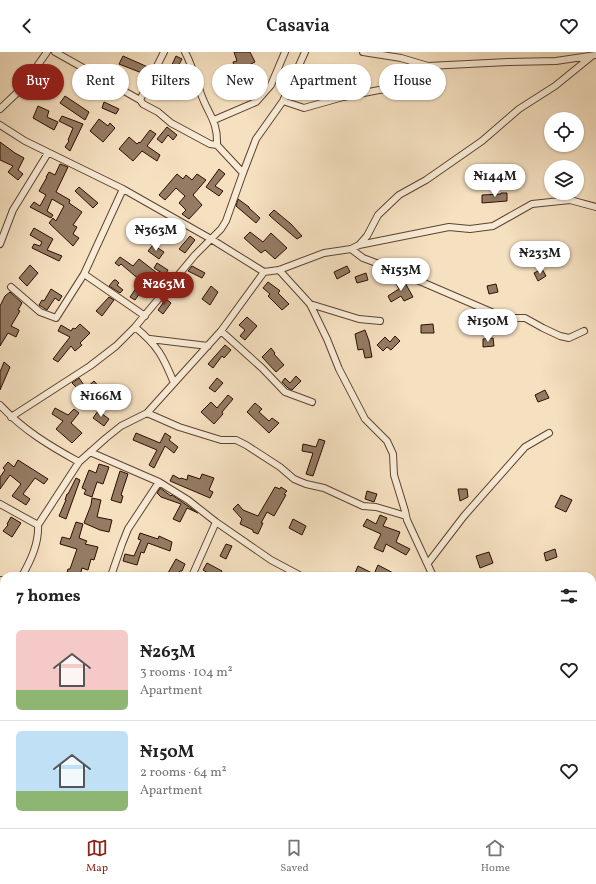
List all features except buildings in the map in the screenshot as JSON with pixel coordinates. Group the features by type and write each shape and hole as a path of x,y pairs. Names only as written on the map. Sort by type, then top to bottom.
{"street":[{"path":"0,109 21,89 47,52"},
{"path":"55,52 137,98"},
{"path":"158,64 164,52"},
{"path":"185,52 202,96 214,120 217,133 217,145"},
{"path":"214,120 256,102 271,85 285,52"},
{"path":"11,417 90,366 116,346 145,316 195,255 221,229 226,221 256,139 283,101 305,52"},
{"path":"363,52 401,58 421,64"},
{"path":"446,65 556,61 594,55"},
{"path":"359,246 367,236 378,214 399,195 426,180 482,141 519,109 555,86 594,55"},
{"path":"283,101 304,108 343,97 379,90"},
{"path":"140,100 143,104 158,112 171,123 210,144 217,145 243,173"},
{"path":"0,125 25,141 123,189 264,272 279,270 324,254 449,227 470,229 493,226 532,204 570,200 596,207"},
{"path":"0,244 13,210 48,152"},
{"path":"11,287 40,312 56,318 84,274 123,189"},
{"path":"351,249 363,258 496,314 514,318 525,318 560,336 569,338 584,331"},
{"path":"279,270 310,304 327,339 339,369 366,419 387,441 393,454 394,475 406,520 428,562 431,572"},
{"path":"24,572 32,555 38,534 38,525 79,462 121,426 147,413 221,331 264,272"},
{"path":"84,274 145,316"},
{"path":"310,304 359,319 380,321"},
{"path":"135,327 150,340 162,356 174,383"},
{"path":"221,331 262,368 285,392 312,402"},
{"path":"150,340 208,346"},
{"path":"0,405 11,417 45,443 79,462"},
{"path":"147,413 179,427 214,438 221,440 236,440 300,481 324,488 363,506 376,507 406,516"},
{"path":"428,562 464,516 525,447 549,433"},
{"path":"90,452 159,482 188,500 216,522 271,560 294,572"},
{"path":"113,572 128,529 159,482"},
{"path":"0,504 38,525"},
{"path":"194,572 216,522"}]}
